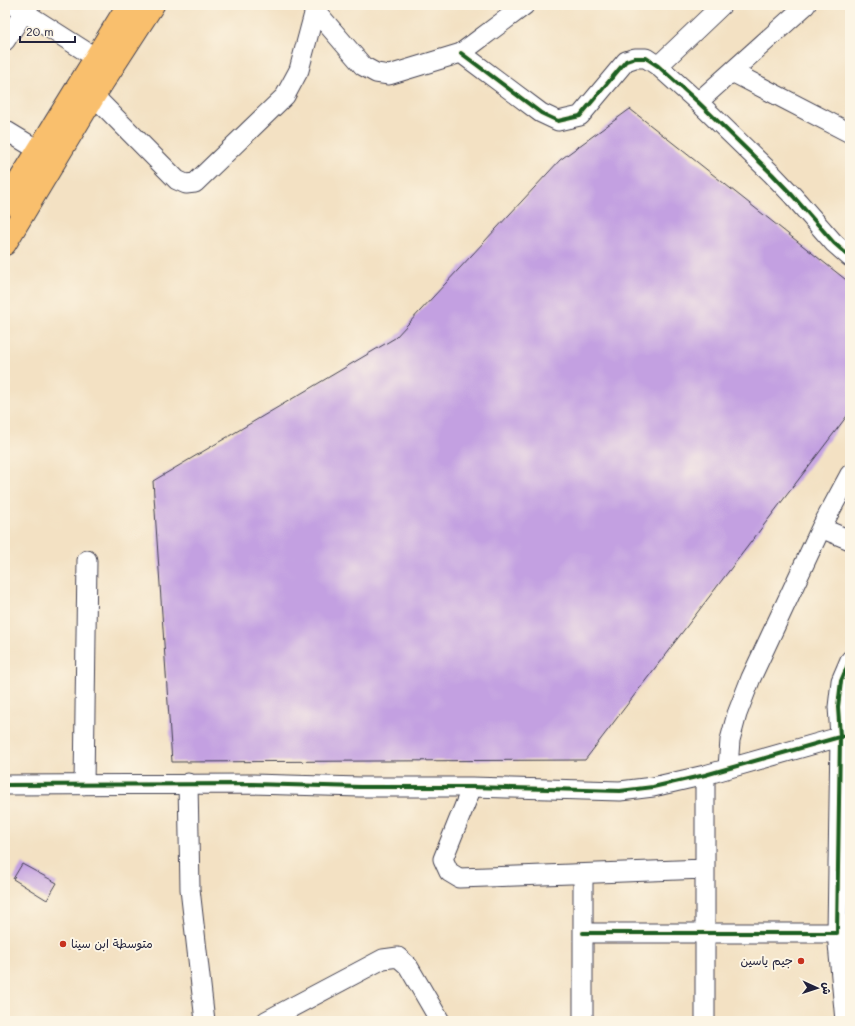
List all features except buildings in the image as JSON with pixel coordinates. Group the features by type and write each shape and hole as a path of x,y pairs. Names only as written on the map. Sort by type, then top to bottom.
{"main road":[{"path":"5,244 94,96 104,63 128,5"},
{"path":"5,204 38,150 104,63 153,5"}],"street":[{"path":"315,7 363,66 376,73 389,75 461,53 526,5"},
{"path":"658,66 722,5"},
{"path":"698,102 806,5"},
{"path":"5,40 22,7 104,63"},
{"path":"94,96 177,180 186,184 195,183 285,96 299,70 315,7"},
{"path":"461,53 540,113 558,121 580,116 626,61 635,58 646,58 658,66 698,102 793,196 834,242 850,257"},
{"path":"732,72 850,133"},
{"path":"5,130 38,150"},
{"path":"728,768 730,740 737,714 751,678 821,528 850,474"},
{"path":"821,528 850,540"},
{"path":"84,785 87,560"},
{"path":"845,1021 837,933 845,735 838,707 841,681 850,660"},
{"path":"5,786 252,784 620,791 653,787 705,775 845,735"},
{"path":"705,775 705,1021"},
{"path":"188,784 190,889 205,1021"},
{"path":"472,787 443,859 449,872 459,878 705,869"},
{"path":"583,874 583,1021"},
{"path":"583,934 837,933"},
{"path":"266,1021 383,959 398,957 408,966 440,1021"}],"cycle path":[{"path":"461,53 541,113 558,121 580,116 626,61 635,58 646,58 658,66 698,102 772,174 834,243 850,257"},
{"path":"583,933 837,933 840,736 838,707 841,681 850,660"},
{"path":"5,785 252,784 620,791 653,787 705,775 850,734"}],"place":[{"name":"متوسطة ابن سينا","path":"63,944"},
{"name":"جيم ياسين","path":"801,961"}]}
